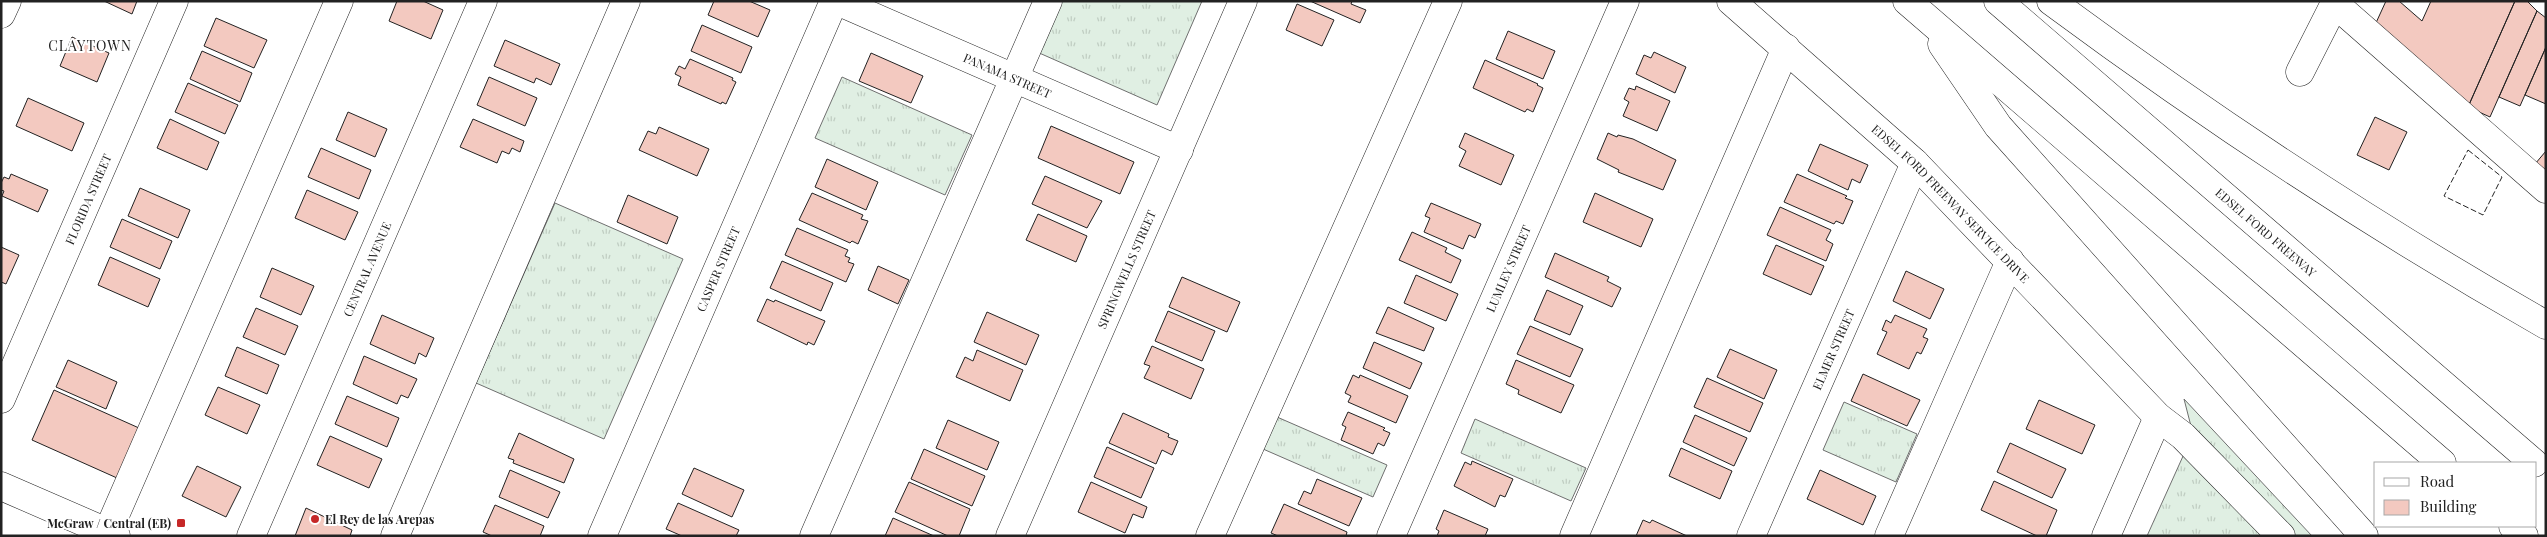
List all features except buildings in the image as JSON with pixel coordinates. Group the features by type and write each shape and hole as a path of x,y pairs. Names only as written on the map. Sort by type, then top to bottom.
{"main road":[{"path":"1,14 7,1"},
{"name":"FLORIDA STREET","path":"1,399 174,1"},
{"path":"1,486 110,535 339,1"},
{"name":"CENTRAL AVENUE","path":"251,536 483,1"},
{"path":"395,536 626,1"},
{"name":"PANAMA STREET","path":"836,1 1179,150"},
{"name":"CASPER STREET","path":"602,536 836,1"},
{"path":"814,536 1048,1"},
{"name":"SPRINGWELLS STREET","path":"1010,536 1243,1"},
{"path":"1210,536 1448,1"},
{"name":"LUMLEY STREET","path":"1390,536 1625,1"},
{"name":"EDSEL FORD FREEWAY SERVICE DRIVE","path":"1731,1 1915,163 2158,417 2183,436 2269,521 2281,536"},
{"name":"EDSEL FORD FREEWAY","path":"1998,1 2533,462"},
{"path":"2051,1 2102,39 2327,193 2448,269 2546,325"},
{"path":"2300,72 2335,2 2546,189"},
{"path":"1913,7 2441,462"},
{"path":"1913,7 1998,126 2364,536"},
{"path":"1574,536 1786,48"},
{"name":"ELMER STREET","path":"1752,536 1915,163"},
{"path":"1889,536 2010,261"},
{"path":"2106,536 2158,417"},
{"path":"2514,527 2524,536"}],"green space":[{"path":"1059,1 1202,1 1157,105 1037,52"},
{"path":"842,77 972,135 945,195 815,138"},
{"path":"555,203 683,259 604,439 476,383"},
{"path":"2184,399 2312,536 2147,536 2193,434"},
{"path":"1844,402 1917,434 1896,482 1823,450"},
{"path":"1277,417 1387,465 1373,497 1263,449"},
{"path":"1475,419 1586,468 1571,501 1461,453"}],"fence":[{"path":"2468,150 2502,177 2483,215 2444,196 2468,150"}],"place":[{"name":"El Rey de las Arepas","path":"315,519"},
{"name":"McGraw / Central (EB)","path":"181,523"}],"district":[{"name":"CLAYTOWN","path":"90,45"}]}
